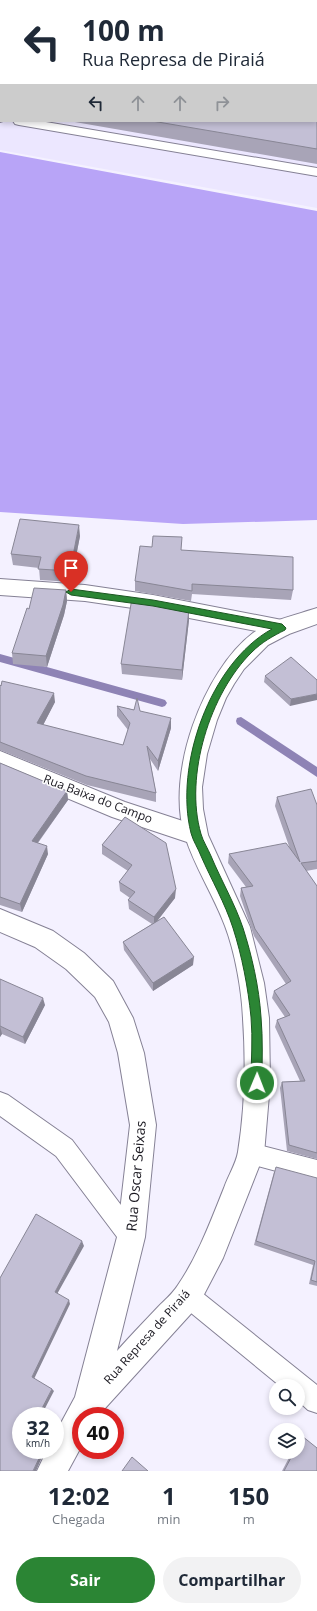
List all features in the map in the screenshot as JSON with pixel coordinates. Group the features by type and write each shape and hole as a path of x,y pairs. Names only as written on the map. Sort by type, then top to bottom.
{"street":[{"name":"Rua Represa de Piraiá","path":"0,587 85,593 153,603 282,628"},
{"name":"Rua Represa de Piraiá","path":"88,1407 188,1296 213,1248 251,1154 257,1083 256,1018 252,983 238,927 196,834 192,809 191,787 196,754 206,720 216,695 226,678 248,650 261,639 282,628 317,616"},
{"name":"Rua Baixa do Campo","path":"0,760 120,810 196,834"},
{"name":"Rua Oscar Seixas","path":"0,920 44,939 75,961 104,989 120,1018 131,1053 143,1126 131,1237 85,1407"},
{"name":"Rua Oscar Seixas","path":"52,1471 72,1434"}],"lane":[{"path":"25,122 317,172"},
{"path":"0,1103 64,1148 131,1237"},
{"path":"251,1154 317,1171"},
{"path":"188,1296 317,1401"}],"shaded area":[{"path":"0,122 317,122 317,208 0,150"},
{"path":"0,152 317,211 317,520 183,524 0,512"}],"building":[{"path":"158,122 317,122 317,149"},
{"path":"20,519 79,525 70,571 38,569 41,557 11,554"},
{"path":"153,536 182,537 181,550 293,557 293,590 192,584 192,591 135,581 140,546 152,547"},
{"path":"34,588 66,590 63,605 46,656 12,653 27,608 29,609"},
{"path":"132,598 189,609 182,670 121,664"},
{"path":"291,657 317,680 317,694 291,699 265,676"},
{"path":"2,681 54,693 37,723 123,745 130,723 117,706 134,710 137,698 140,711 171,718 158,761 147,746 156,793 86,776 0,742 0,685 1,686"},
{"path":"0,763 67,791 32,841 47,846 20,904 0,897"},
{"path":"311,789 317,805 317,861 301,863 317,886 317,1153 289,1145 282,1082 305,1081 277,1020 290,1015 274,991 291,981 255,929 241,888 253,886 229,854 286,843 300,862 277,797"},
{"path":"125,817 166,843 176,889 154,917 128,900 135,892 119,882 132,865 102,845"},
{"path":"164,917 194,957 153,983 123,942"},
{"path":"0,979 43,998 23,1037 0,1026"},
{"path":"276,1167 317,1178 317,1282 311,1280 315,1261 256,1241"},
{"path":"36,1214 82,1241 55,1292 69,1300 32,1377 52,1389 43,1407 12,1407 12,1459 39,1459 33,1471 0,1471 0,1278"},
{"path":"305,1438 317,1448 317,1471 284,1471 290,1459 305,1459"},
{"path":"132,1457 148,1471 122,1471"}],"waterway":[{"path":"0,658 162,703"},
{"path":"241,721 317,773"}],"route":[{"path":"71,592 153,603 282,628 261,639 248,650 237,662 216,695 206,720 196,754 191,787 192,809 196,834 238,927 252,983 256,1018 257,1083"}]}
